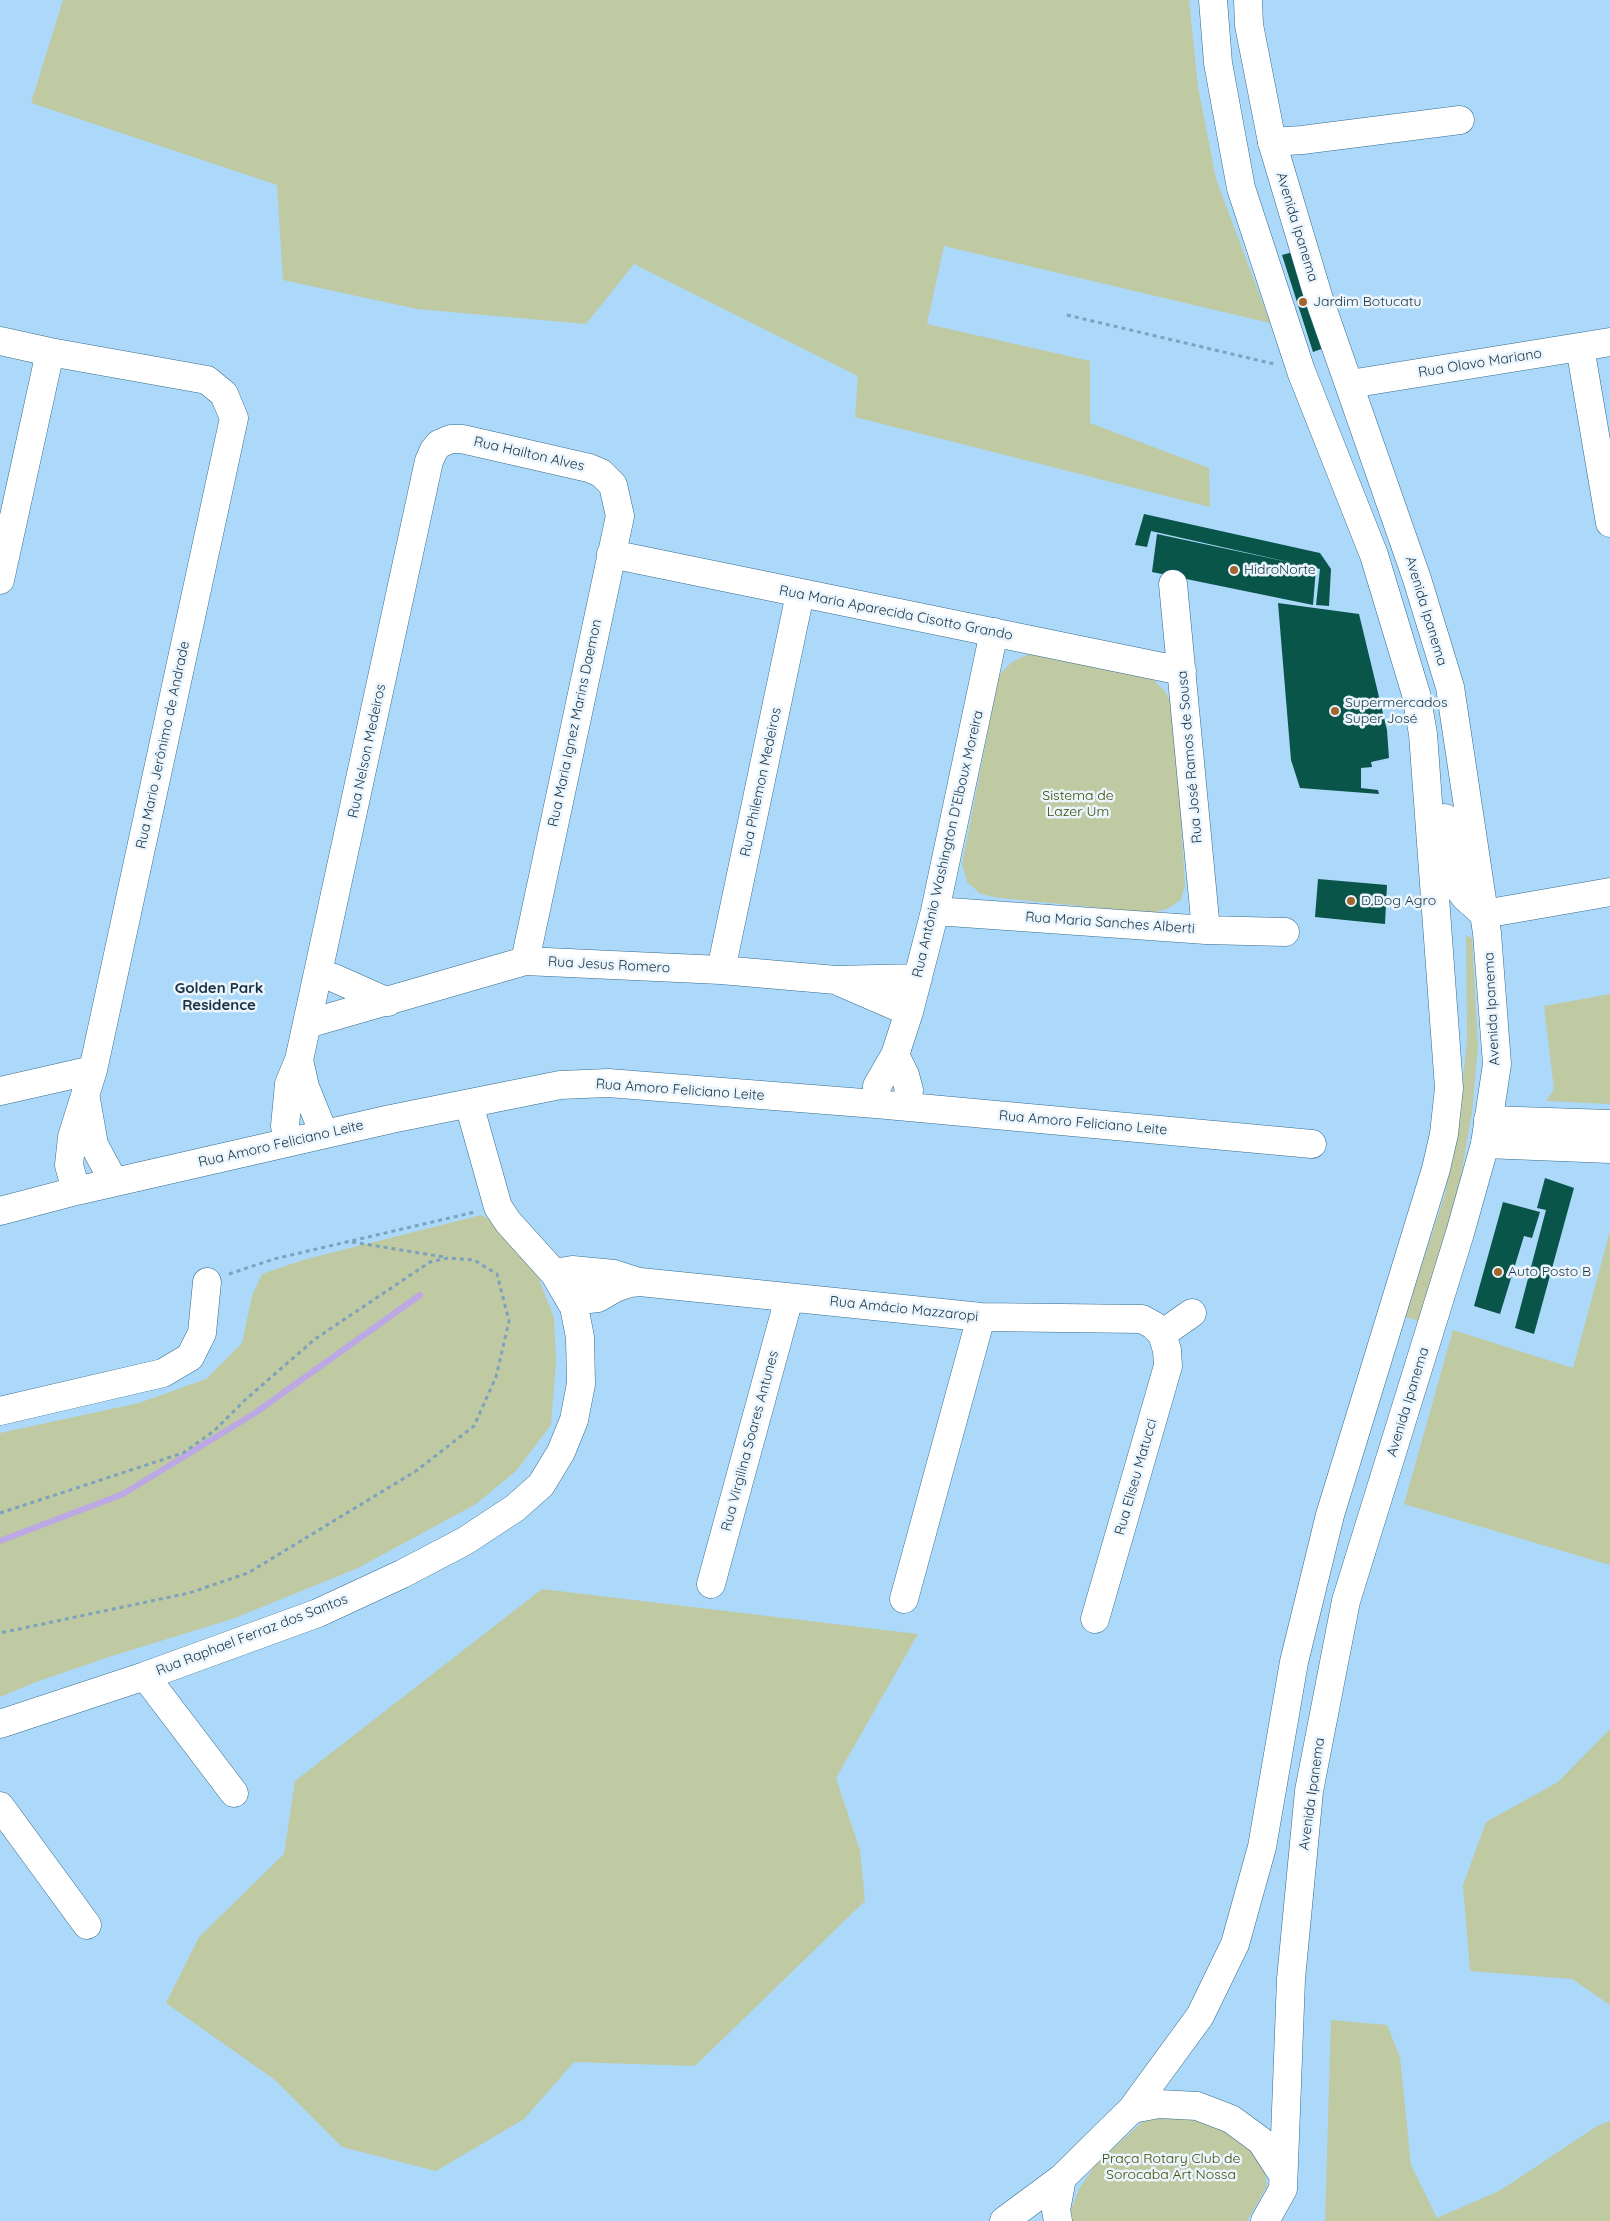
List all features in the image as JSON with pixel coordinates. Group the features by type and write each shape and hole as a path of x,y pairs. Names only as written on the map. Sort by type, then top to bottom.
{"street":[{"path":"1004,2221 1062,2178 1132,2110 1200,2016 1235,1944 1262,1848 1294,1662 1330,1515 1436,1169 1444,1134 1448,1088 1423,734 1416,694 1374,555 1301,371 1241,188 1218,63 1213,0"},
{"name":"Avenida Ipanema","path":"1248,0 1249,25 1272,142 1318,296 1417,579 1450,687 1484,914 1497,1064 1486,1132 1460,1233 1345,1610 1309,1792 1291,1979 1283,2182 1285,2221"},
{"path":"1272,142 1302,140 1460,120"},
{"path":"0,341 50,352 0,580"},
{"name":"Rua Olavo Mariano","path":"1350,384 1610,342"},
{"path":"1580,347 1610,523"},
{"name":"Rua Mario Jerônimo de Andrade","path":"50,352 207,380 224,394 234,418 93,1070 86,1098 72,1137 70,1165 76,1191"},
{"path":"1339,469 1333,432 1333,415 1338,401 1350,384"},
{"name":"Rua Hailton Alves","path":"439,444 451,439 462,439 589,468 601,473 613,485"},
{"name":"Rua Nelson Medeiros","path":"289,1142 285,1126 289,1084 300,1060 429,461 439,444"},
{"name":"Rua Maria Ignez Marins Daemon","path":"525,961 620,516 613,485"},
{"name":"Rua Maria Aparecida Cisotto Grando","path":"611,554 1182,671"},
{"name":"Rua José Ramos de Sousa","path":"1173,584 1206,930"},
{"name":"Rua Philemon Medeiros","path":"721,970 800,594"},
{"name":"Rua Antônio Washington D’Elboux Moreira","path":"876,1104 877,1086 895,1055 909,1012 935,911 994,632"},
{"path":"1423,734 1436,760 1452,870 1457,886 1465,897 1484,914 1610,892"},
{"name":"Rua Maria Sanches Alberti","path":"935,911 1206,930 1286,932"},
{"name":"Rua Jesus Romero","path":"307,1024 525,961 721,970 836,980 918,978"},
{"path":"318,974 334,978 388,1002"},
{"name":"Rua Jesus Romero","path":"836,980 909,1012"},
{"path":"895,1055 909,1090 906,1106"},
{"name":"Rua Nelson Medeiros","path":"300,1060 305,1087 324,1134"},
{"path":"0,1090 93,1070"},
{"name":"Rua Amoro Feliciano Leite","path":"0,1211 76,1191 324,1134 560,1086 608,1083 906,1106 1312,1144"},
{"name":"Rua Mario Jerônimo de Andrade","path":"86,1098 94,1145 114,1182"},
{"name":"Rua Raphael Ferraz dos Santos","path":"0,1724 145,1676 318,1613 402,1574 465,1541 515,1508 541,1484 561,1452 574,1420 582,1384 580,1337 574,1307 579,1298 508,1222 498,1207 469,1104"},
{"path":"1486,1132 1610,1124"},
{"path":"1486,1132 1610,1149"},
{"name":"Rua Amácio Mazzaropi","path":"554,1272 572,1270 614,1274 640,1282 981,1317 1142,1319 1153,1325 1162,1334"},
{"path":"0,1412 163,1373 190,1357 202,1333 207,1282"},
{"name":"Rua Amácio Mazzaropi","path":"579,1298 598,1298 630,1283 640,1282"},
{"name":"Rua Virgilina Soares Antunes","path":"711,1584 790,1298"},
{"path":"1162,1334 1192,1313"},
{"path":"904,1599 981,1317"},
{"name":"Rua Eliseu Matucci","path":"1095,1620 1168,1366 1167,1350 1162,1334"},
{"path":"145,1676 234,1793"},
{"path":"0,1806 87,1925"},
{"name":"Avenida Ipanema","path":"1132,2110 1159,2104 1197,2106 1231,2119 1261,2141 1283,2182"},
{"path":"1058,2221 1056,2210 1062,2178"},
{"name":"Avenida Ipanema","path":"1265,2221 1283,2182"}],"path":[{"path":"1067,316 1301,371"},
{"path":"207,1282 274,1259 498,1207"},
{"path":"0,1633 190,1593 248,1573 416,1471 474,1426 496,1377 509,1321 497,1274 474,1260 448,1258 348,1242"},
{"path":"0,1513 183,1453 214,1432 245,1400 315,1339 430,1262 448,1258"}],"green space":[{"path":"63,0 1189,0 1198,87 1216,179 1270,323 944,246 927,324 1090,361 1090,423 1209,468 1210,507 855,417 858,376 634,264 586,324 417,309 283,280 277,185 31,103"},
{"name":"Sistema de Lazer Um","path":"1029,654 1153,679 1166,693 1174,709 1185,885 1181,900 1167,909 1152,913 1000,898 981,894 967,882 962,864 999,675 1012,662"},
{"path":"1466,935 1472,938 1478,1047 1472,1112 1460,1181 1420,1321 1405,1317 1445,1194 1459,1116 1467,1041"},
{"path":"1610,994 1610,1104 1546,1101 1554,1089 1544,1006"},
{"path":"481,1215 496,1223 534,1266 554,1318 556,1362 551,1425 516,1471 476,1504 358,1568 235,1618 109,1657 36,1682 0,1697 0,1433 139,1403 206,1379 242,1343 252,1296 262,1274 303,1260"},
{"path":"1610,1231 1610,1565 1404,1504 1453,1330 1573,1368"},
{"path":"542,1589 918,1634 836,1778 860,1850 865,1901 695,2066 574,2062 524,2119 436,2171 342,2147 275,2080 166,2003 199,1937 284,1854 295,1781"},
{"path":"1610,1729 1610,2005 1572,1979 1470,1971 1463,1885 1486,1822 1558,1782"},
{"path":"1331,2020 1387,2025 1400,2057 1411,2165 1437,2218 1501,2190 1597,2126 1610,2121 1610,2221 1325,2221"},
{"name":"Praça Rotary Club de Sorocaba Art Nossa","path":"1151,2114 1206,2119 1250,2142 1263,2162 1267,2186 1247,2221 1072,2221 1071,2210 1079,2189 1096,2164"}],"building":[{"name":"Jardim Botucatu","path":"1293,252 1324,348 1313,352 1282,255"},
{"name":"HidroNorte","path":"1144,514 1320,553 1331,569 1329,606 1316,605 1320,569 1316,568 1313,605 1152,572 1157,534 1302,565 1151,531 1147,547 1135,545"},
{"name":"Supermercados Super José","path":"1278,603 1359,614 1387,730 1389,758 1371,762 1372,767 1361,768 1361,788 1378,790 1379,794 1300,788 1291,760"},
{"name":"D.Dog Agro","path":"1318,879 1387,885 1385,924 1315,917"},
{"path":"1545,1178 1574,1188 1534,1334 1515,1328 1546,1210 1537,1208"},
{"name":"Auto Posto B","path":"1503,1202 1540,1212 1532,1238 1524,1236 1500,1314 1474,1306"}],"waterway":[{"path":"0,1541 123,1494 255,1413 420,1295"}],"place":[{"name":"Jardim Botucatu","path":"1303,302"},
{"name":"HidroNorte","path":"1234,570"},
{"name":"Supermercados Super José","path":"1335,711"},
{"name":"D.Dog Agro","path":"1351,901"},
{"name":"Auto Posto B","path":"1498,1272"}],"district":[{"name":"Golden Park Residence","path":"219,996"}]}
